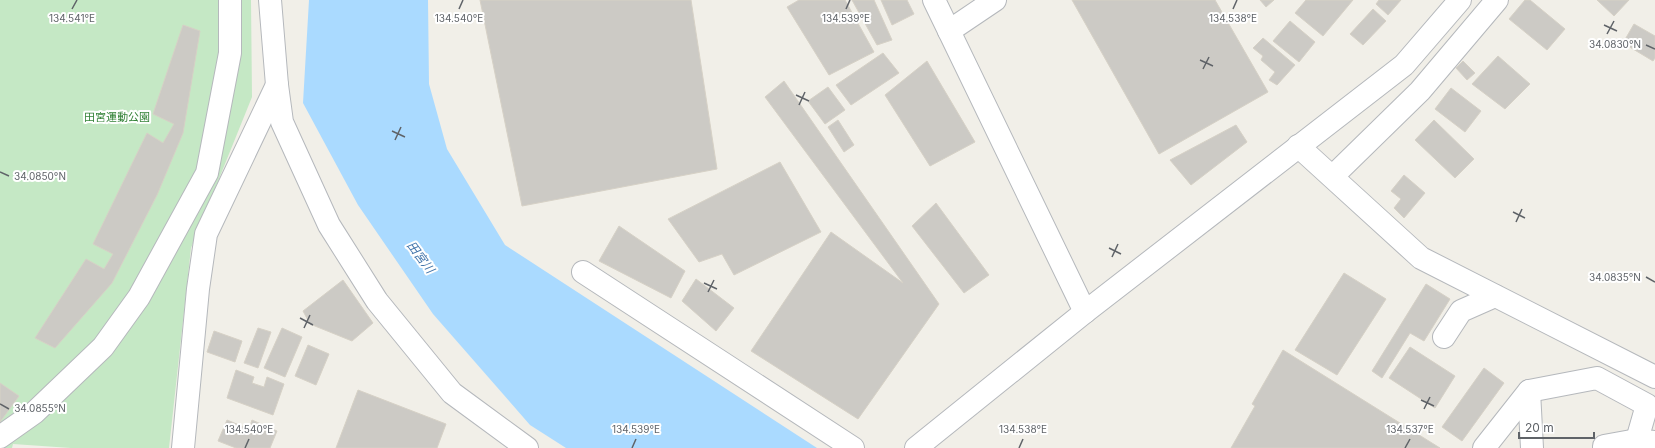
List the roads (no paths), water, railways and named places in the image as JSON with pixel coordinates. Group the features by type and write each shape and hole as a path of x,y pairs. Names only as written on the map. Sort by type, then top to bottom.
{"street":[{"path":"0,437 34,413 103,348 139,297 207,173 230,53 230,0"},
{"path":"270,0 277,85 282,122 326,218 377,301 452,393 527,448"},
{"path":"934,0 1085,312"},
{"path":"949,31 995,0"},
{"path":"916,448 1085,312 1404,65 1460,0"},
{"path":"1333,176 1420,91 1497,0"},
{"path":"183,448 197,297 206,234 277,85"},
{"path":"1365,96 1387,122"},
{"path":"1298,146 1333,176 1421,258 1655,377"},
{"path":"583,272 784,401 853,448"},
{"path":"1444,337 1461,311 1495,296"},
{"path":"1484,448 1528,391 1597,378 1651,406 1644,443 1604,446 1604,448"},
{"path":"1528,391 1532,448"}],"water":[{"name":"田宮川","path":"309,0 428,0 429,84 447,149 505,245 817,448 566,448 530,425 433,314 358,205 303,103"}],"park label":[{"name":"田宮運動公園","path":"117,117"}]}
